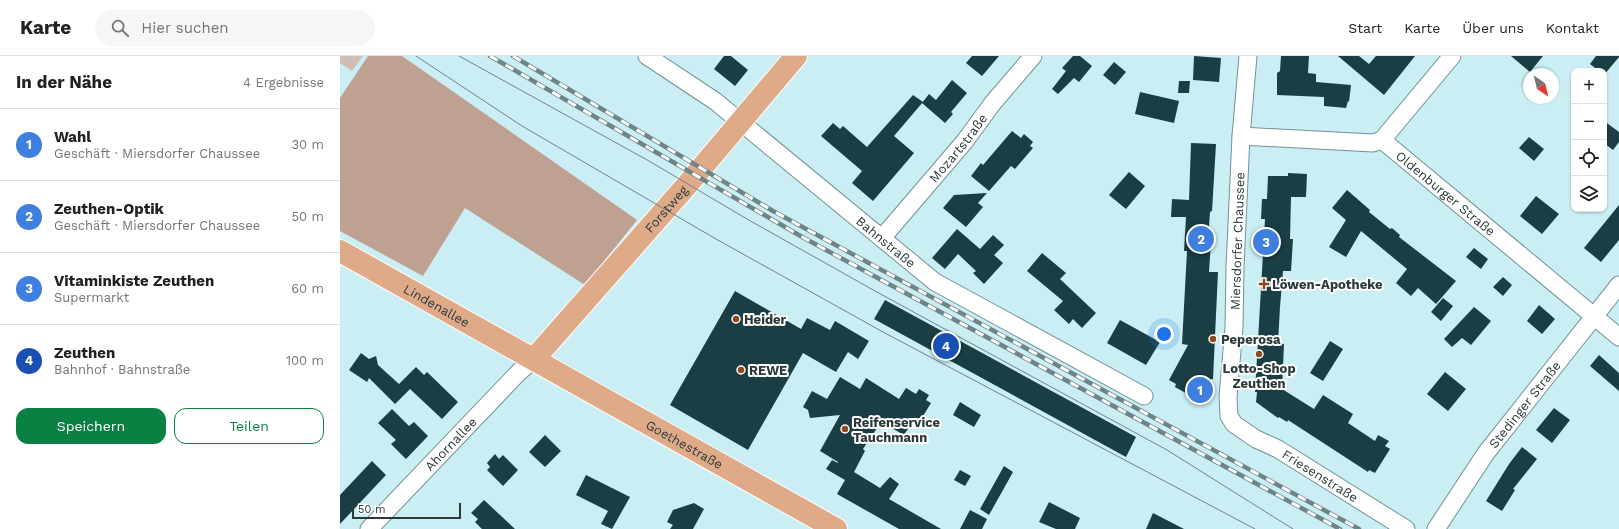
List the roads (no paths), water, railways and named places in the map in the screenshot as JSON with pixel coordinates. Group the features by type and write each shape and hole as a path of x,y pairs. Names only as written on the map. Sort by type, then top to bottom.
{"main road":[{"name":"Forstweg","path":"534,359 796,56"},
{"name":"Lindenallee","path":"340,251 534,359"},
{"name":"Goethestraße","path":"534,359 836,529"}],"street":[{"name":"Bahnstraße","path":"647,56 715,101 935,282 1144,396"},
{"name":"Mozartstraße","path":"882,238 965,141 992,104 1033,56"},
{"name":"Miersdorfer Chaussee","path":"1234,424 1229,416 1228,397 1234,327 1235,267 1248,56"},
{"path":"1242,136 1373,143 1382,140 1452,56"},
{"name":"Oldenburger Straße","path":"1382,140 1619,337"},
{"name":"Stedinger Straße","path":"1436,529 1486,453 1619,285"},
{"name":"Ahornallee","path":"368,529 519,372 534,359"},
{"name":"Friesenstraße","path":"1234,424 1256,440 1278,449 1406,529"}],"tram line":[{"path":"416,56 522,126 716,239 883,332 1255,529"},
{"path":"459,56 649,161 747,219 875,291 1167,450 1293,529"}],"railway":[{"path":"490,56 804,238 1340,529"},
{"path":"513,56 773,211 1359,529"}],"place":[{"name":"Zeuthen-Optik","path":"1201,239"},
{"name":"Vitaminkiste Zeuthen","path":"1266,242"},
{"name":"Löwen-Apotheke","path":"1264,284"},
{"name":"Heider","path":"736,319"},
{"name":"Peperosa","path":"1213,339"},
{"name":"Zeuthen","path":"946,346"},
{"name":"Lotto-Shop Zeuthen","path":"1259,354"},
{"name":"REWE","path":"741,370"},
{"name":"Wahl","path":"1200,390"},
{"name":"Reifenservice Tauchmann","path":"845,429"}]}
